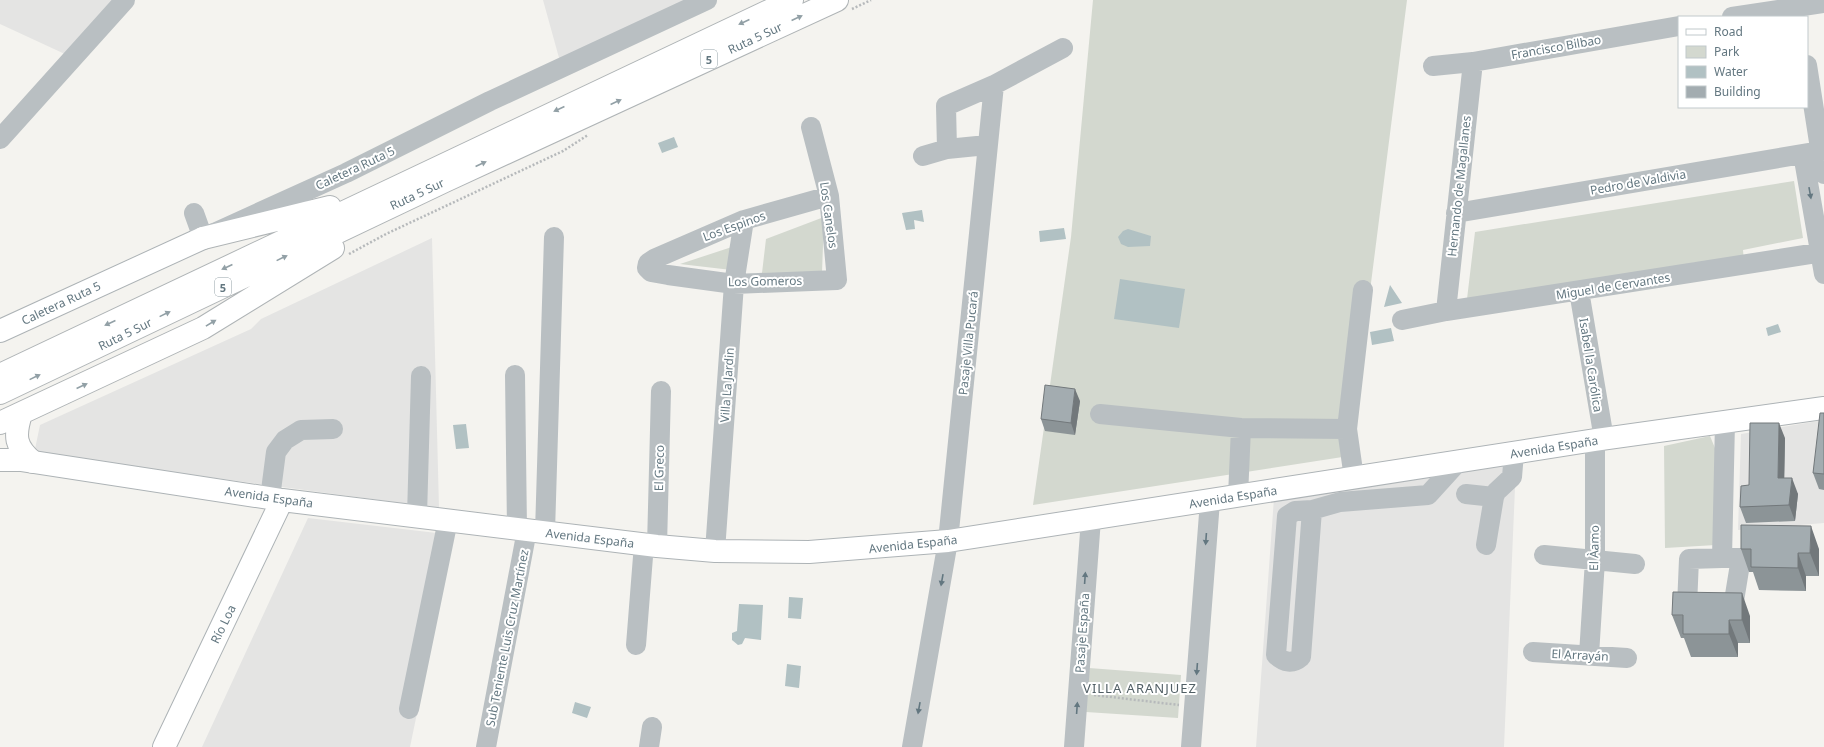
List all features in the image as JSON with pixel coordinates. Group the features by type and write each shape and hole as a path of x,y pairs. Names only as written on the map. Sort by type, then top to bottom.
{"main road":[{"name":"Ruta 5 Sur","path":"0,393 792,0"},
{"name":"Ruta 5 Sur","path":"0,375 436,176 843,5"},
{"path":"203,238 329,207 436,176"},
{"path":"0,423 203,328 436,176"},
{"name":"Caletera Ruta 5","path":"0,331 203,238"},
{"name":"Avenida España","path":"13,459 276,499 651,545 716,551 808,552 948,541 1599,440 1824,408"},
{"path":"13,459 22,452 17,440 17,429 21,414"},
{"name":"Río Loa","path":"164,747 276,499"}],"street":[{"path":"0,139 125,0"},
{"name":"Caletera Ruta 5","path":"203,238 346,173 483,104 707,0"},
{"path":"1743,16 1799,11 1824,3"},
{"name":"Francisco Bilbao","path":"1433,66 1473,62 1678,26"},
{"path":"947,149 946,106 994,85 1063,48"},
{"name":"Hernando de Magallanes","path":"1446,311 1473,62"},
{"path":"1808,68 1818,103 1812,153 1824,274"},
{"name":"Pasaje Villa Pucará","path":"912,747 948,541 994,85"},
{"name":"Los Canelos","path":"811,127 828,196 837,280"},
{"path":"923,156 947,149 987,145"},
{"path":"1812,153 1824,174"},
{"name":"Pedro de Valdivia","path":"1456,213 1812,153"},
{"name":"Los Espinos","path":"647,268 648,263 663,254 744,220 828,196"},
{"path":"194,213 203,238"},
{"name":"Villa La Jardin","path":"716,551 734,284 744,220"},
{"path":"530,530 554,237"},
{"name":"Miguel de Cervantes","path":"1402,320 1446,311 1822,252"},
{"name":"Los Gomeros","path":"647,268 651,272 734,284 837,280"},
{"path":"1354,478 1347,429 1363,290"},
{"name":"Isabel la Carólica","path":"1579,291 1599,440"},
{"path":"515,375 530,530"},
{"path":"417,516 421,376"},
{"name":"El Greco","path":"636,645 651,545 661,391"},
{"path":"1100,414 1241,428 1347,429"},
{"path":"1722,558 1725,422"},
{"path":"1238,496 1241,428"},
{"path":"276,499 276,452 285,440 301,430 333,429"},
{"name":"El Àamo","path":"1589,655 1595,560 1599,440"},
{"path":"1486,545 1494,497 1496,492 1512,477 1514,453"},
{"path":"1312,510 1301,657 1293,662 1288,662 1276,655 1286,520 1290,513 1312,510 1340,502 1428,495 1458,462"},
{"path":"1466,494 1494,497"},
{"path":"1191,747 1210,501"},
{"name":"Pasaje España","path":"1074,747 1091,519"},
{"path":"409,709 448,520"},
{"name":"Sub Teniente Luis Cruz Martínez","path":"486,747 530,530"},
{"path":"1544,554 1635,564"},
{"name":"El Arrayán","path":"1533,652 1627,658"},
{"path":"649,747 652,727"}],"path":[{"path":"843,5 871,0"},
{"path":"348,255 386,234 563,151 592,132"},
{"path":"1078,692 1159,704 1194,707"}],"shaded area":[{"path":"0,0 114,0 67,55 0,24"},
{"path":"543,0 687,0 561,65"},
{"path":"432,238 439,508 34,454 40,425 251,329 261,319"},
{"path":"1824,420 1824,523 1738,530 1741,434"},
{"path":"1516,464 1504,747 1256,747 1274,498"},
{"path":"308,518 454,535 410,747 202,747"}],"green space":[{"path":"1093,0 1407,0 1349,456 1033,505 1071,237"},
{"path":"1794,181 1803,238 1743,250 1744,261 1702,269 1697,262 1631,275 1467,299 1475,232"},
{"path":"824,217 822,273 762,273 766,239"},
{"path":"744,243 740,271 680,264"},
{"path":"1710,436 1717,453 1716,545 1665,548 1664,446"},
{"path":"1089,668 1181,675 1178,718 1086,712"}],"water":[{"path":"674,137 678,147 662,153 658,143"},
{"path":"922,210 924,222 914,220 915,229 906,230 902,213"},
{"path":"1064,228 1066,239 1040,242 1039,231"},
{"path":"1128,229 1151,236 1150,246 1128,247 1121,244 1118,237 1123,231"},
{"path":"1120,279 1185,289 1179,328 1114,319"},
{"path":"1390,285 1402,303 1384,307"},
{"path":"1778,324 1781,332 1768,336 1766,328"},
{"path":"1391,328 1394,341 1372,345 1370,332"},
{"path":"466,424 469,448 456,449 453,425"},
{"path":"789,597 803,598 801,619 788,618"},
{"path":"739,604 763,605 761,640 745,638 742,644 738,645 732,640 732,633 737,631"},
{"path":"787,664 801,666 799,688 785,686"},
{"path":"575,702 591,707 587,718 572,713"}],"building":[{"path":"1045,385 1075,389 1071,423 1041,419"},
{"path":"1820,413 1824,413 1824,474 1813,473"},
{"path":"1750,423 1779,423 1778,478 1792,478 1789,505 1740,507 1741,486 1749,485"},
{"path":"1741,525 1811,526 1810,553 1798,553 1798,568 1751,567 1751,549 1741,549"},
{"path":"1673,592 1742,593 1742,620 1729,620 1729,634 1683,634 1683,615 1672,615"}],"district":[{"name":"VILLA ARANJUEZ","path":"1140,688"}]}
